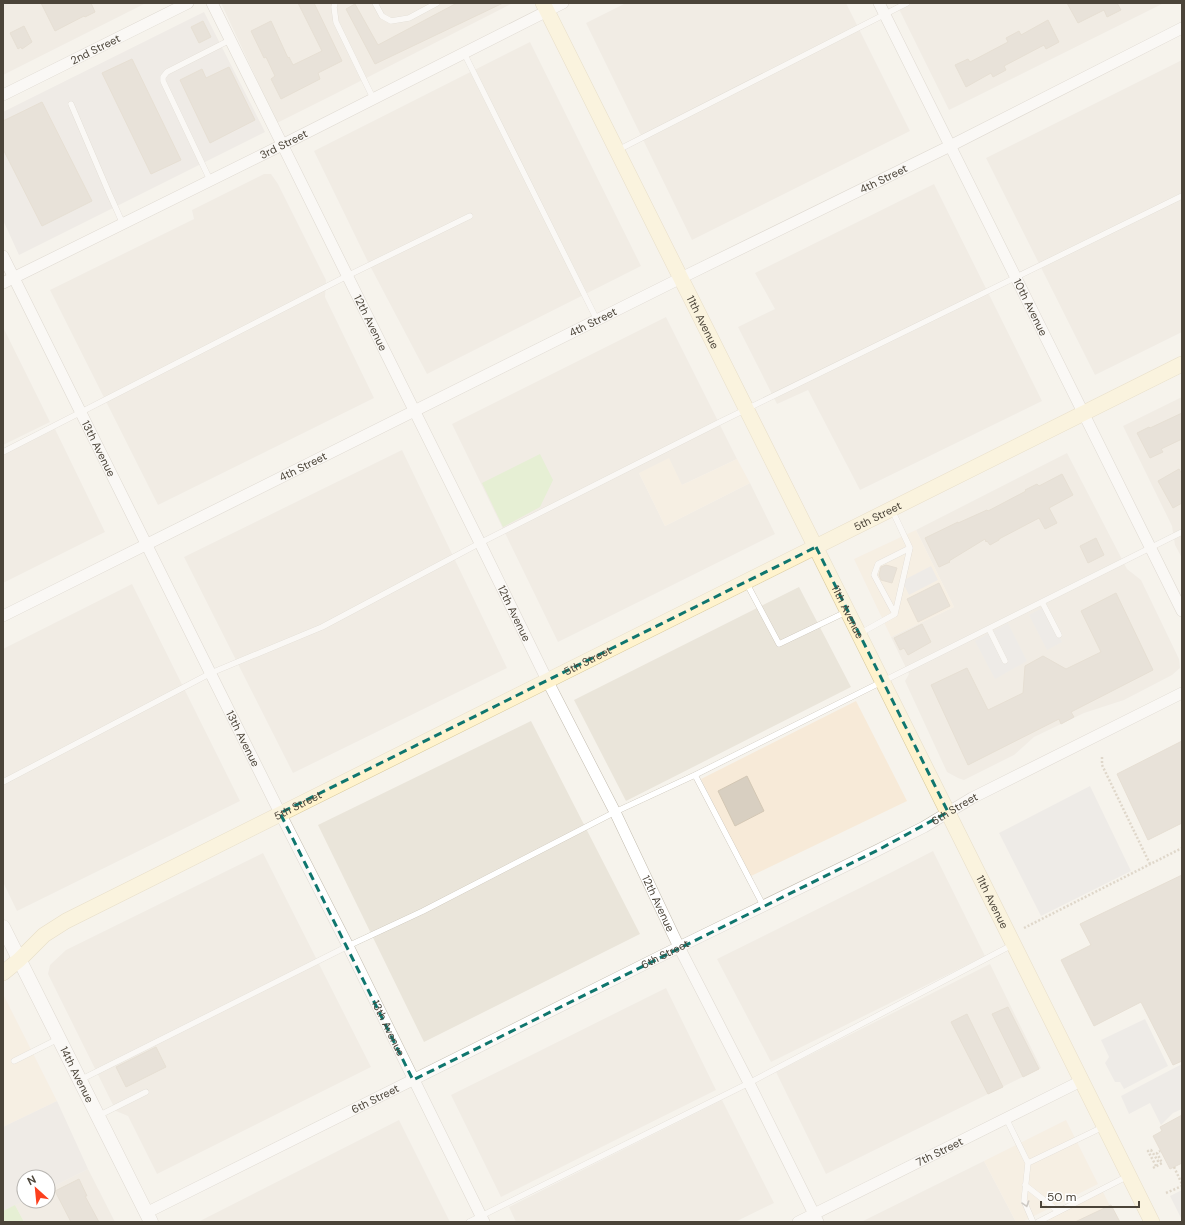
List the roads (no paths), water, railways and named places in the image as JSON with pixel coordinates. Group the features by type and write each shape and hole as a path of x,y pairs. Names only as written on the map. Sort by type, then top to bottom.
{"main road":[{"name":"11th Avenue","path":"545,7 816,546 1152,1222"},
{"name":"5th Street","path":"3,973 19,960 44,935 66,920 1182,364"}],"street":[{"name":"2nd Street","path":"3,95 188,3"},
{"name":"12th Avenue","path":"212,3 547,680 615,812 679,947 816,1218"},
{"name":"3rd Street","path":"3,283 464,53 545,7 563,3"},
{"name":"10th Avenue","path":"879,3 1182,611"},
{"name":"4th Street","path":"3,616 681,278 950,146 1182,28"},
{"name":"13th Avenue","path":"3,256 210,673 348,946 482,1219"},
{"name":"6th Street","path":"149,1217 413,1080 924,827 972,798 1182,693"},
{"name":"14th Avenue","path":"3,927 149,1217"},
{"name":"7th Street","path":"798,1222 816,1218 1006,1118 1082,1081"}],"lane":[{"path":"336,3 334,7 336,22 373,98"},
{"path":"375,3 382,16 391,21 409,18 437,3"},
{"path":"617,151 907,3"},
{"path":"210,180 163,81 163,77 167,72 230,40"},
{"path":"464,53 597,320"},
{"path":"71,104 123,224"},
{"path":"3,782 210,673 322,627 480,543 747,409 1182,196"},
{"path":"3,452 80,411 347,276 470,216"},
{"path":"859,634 895,614 910,548 891,509"},
{"path":"80,1080 348,946 423,911 615,812 695,775 1182,532"},
{"path":"895,614 874,575 878,564 910,548"},
{"path":"746,581 779,644 848,611"},
{"path":"1042,602 1059,635"},
{"path":"989,628 1005,661"},
{"path":"695,775 764,906"},
{"path":"469,1222 482,1219 749,1083 1014,944"},
{"path":"14,1061 59,1039"},
{"path":"98,1116 146,1092"},
{"path":"1006,1118 1028,1163 1024,1201 1033,1222"},
{"path":"1028,1163 1104,1126"},
{"path":"1038,1222 1129,1176"},
{"path":"1025,1185 1058,1211"}]}
